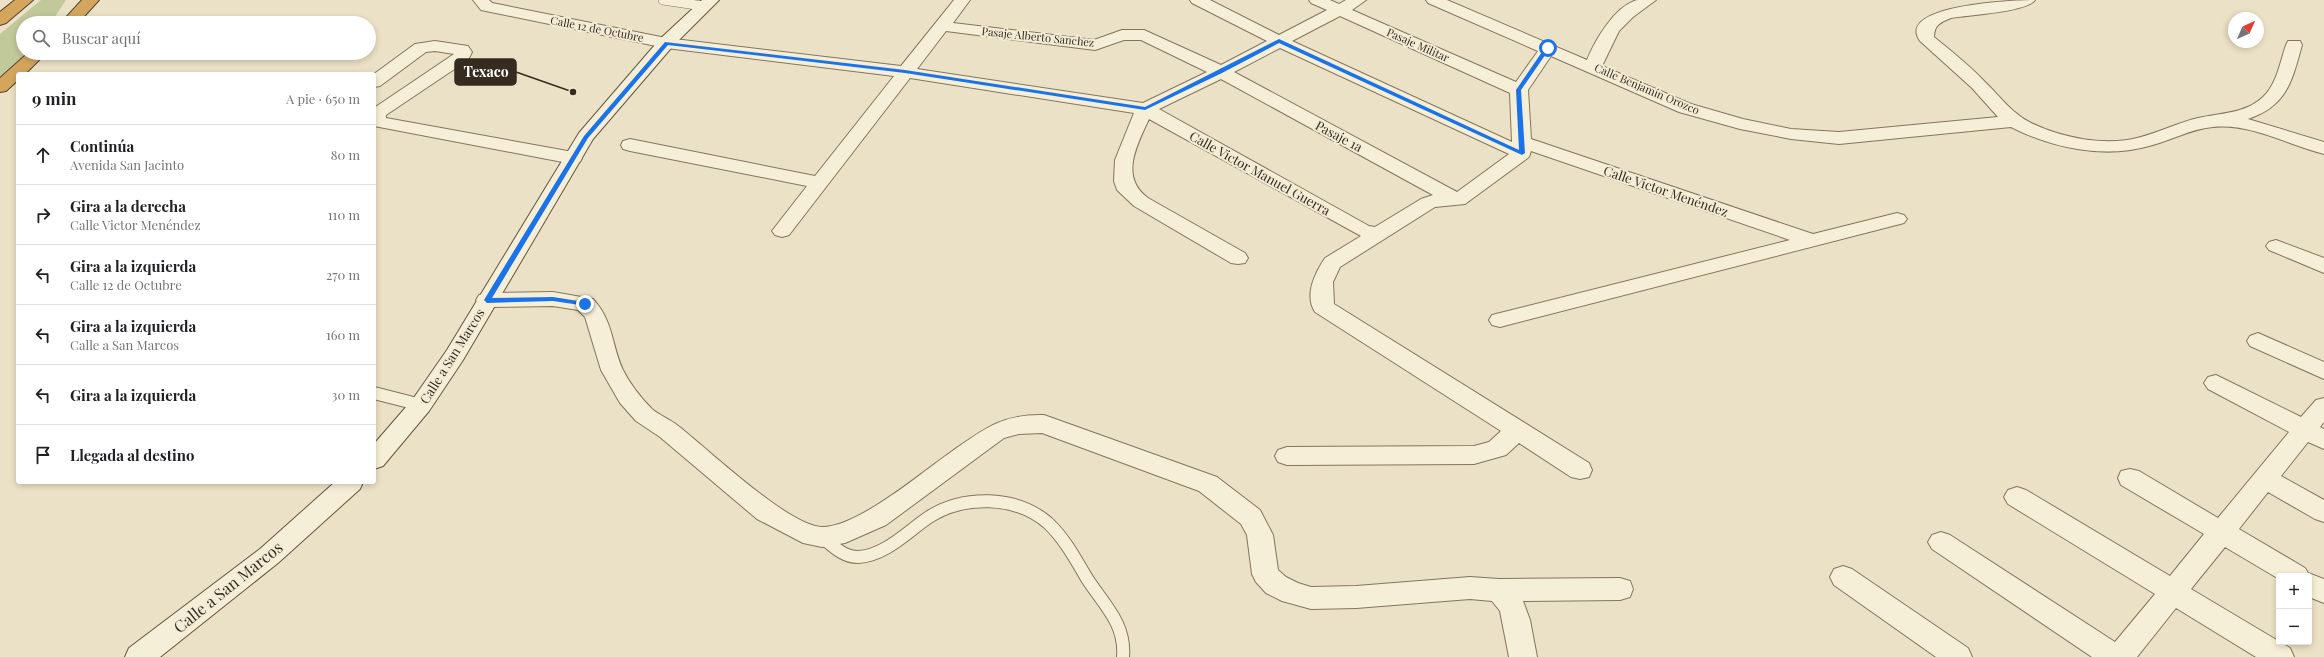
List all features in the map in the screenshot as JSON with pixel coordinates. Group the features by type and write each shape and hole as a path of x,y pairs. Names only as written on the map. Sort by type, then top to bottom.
{"highway":[{"path":"0,20 25,0"},
{"path":"69,16 80,0"},
{"path":"76,16 91,0"},
{"path":"17,72 30,60"},
{"path":"0,88 16,73"}],"street":[{"name":"Calle 12 de Octubre","path":"480,0 486,7 666,43 905,72 1145,109"},
{"path":"782,231 962,0"},
{"name":"Calle Victor Menéndez","path":"1198,0 1279,41 1522,148 1810,240"},
{"name":"Pasaje Militar","path":"1317,0 1519,90"},
{"path":"1238,258 1141,202 1128,192 1123,181 1122,171 1129,146 1145,109 1221,72 1358,0"},
{"name":"Calle Benjamín Orozco","path":"1434,0 1593,66 1685,108 1740,124 1791,134 1839,138 2013,121"},
{"path":"1593,66 1602,43 1613,24 1631,10 1648,0"},
{"path":"2025,0 1946,15 1930,22 1926,30 1926,38 1984,90 2013,121 2038,132 2068,140 2108,147 2131,145 2200,123 2225,121 2256,112 2271,101 2282,86 2294,45"},
{"name":"Calle a San Marcos","path":"376,458 421,405 455,355 586,137 666,43 707,3"},
{"name":"Pasaje Alberto Sanchez","path":"941,26 1095,45 1122,35 1144,35 1221,72"},
{"path":"376,81 421,48 435,46 462,50 464,52 462,56 378,113 376,120 383,124 573,158"},
{"path":"1548,48 1519,90 1522,148 1458,200 1439,199 1428,202 1385,231 1375,234 1357,248 1332,263 1322,282 1323,307 1580,470"},
{"name":"Pasaje 1a","path":"1221,72 1458,200"},
{"name":"Calle Victor Manuel Guerra","path":"1145,109 1362,230 1375,234"},
{"path":"2225,121 2253,127 2324,148"},
{"path":"630,145 820,183"},
{"path":"1500,320 1898,218"},
{"path":"2276,246 2324,266"},
{"path":"487,300 553,299 585,304 595,315 612,370 628,397 644,415 668,431 766,512 803,533 822,537 845,533 877,518 996,432 1010,426 1025,423 1044,424 1208,484 1251,517 1260,535 1265,574 1276,585 1292,593 1312,598 1356,597 1470,588 1499,590 1620,589"},
{"path":"2258,341 2324,371"},
{"path":"2216,383 2314,435"},
{"path":"2120,657 2264,479 2314,435 2324,406"},
{"path":"1287,456 1474,455 1497,449 1518,430"},
{"path":"2130,478 2291,573"},
{"path":"2264,479 2324,512"},
{"name":"Calle a San Marcos","path":"139,657 269,556 349,484"},
{"path":"2017,497 2280,657"},
{"path":"1941,542 2115,657"},
{"path":"1843,577 1958,657"},
{"path":"2312,586 2324,592"},
{"path":"1499,590 1508,596 1514,608 1522,657"}],"lane":[{"path":"664,0 707,3"},
{"path":"376,394 421,405"},
{"path":"822,537 846,555 861,556 879,551 939,512 965,502 990,500 1014,504 1039,516 1057,534 1122,628 1125,647 1123,657"}],"green space":[{"path":"41,0 66,0 56,16 22,16"},
{"path":"16,21 16,60 20,60 0,79 0,34"}],"place":[{"name":"Texaco","path":"573,92"}],"route":[{"path":"585,304 553,299 487,300 586,137 666,43 905,72 1145,109 1221,72 1279,41 1522,153 1519,90 1548,48"}]}
